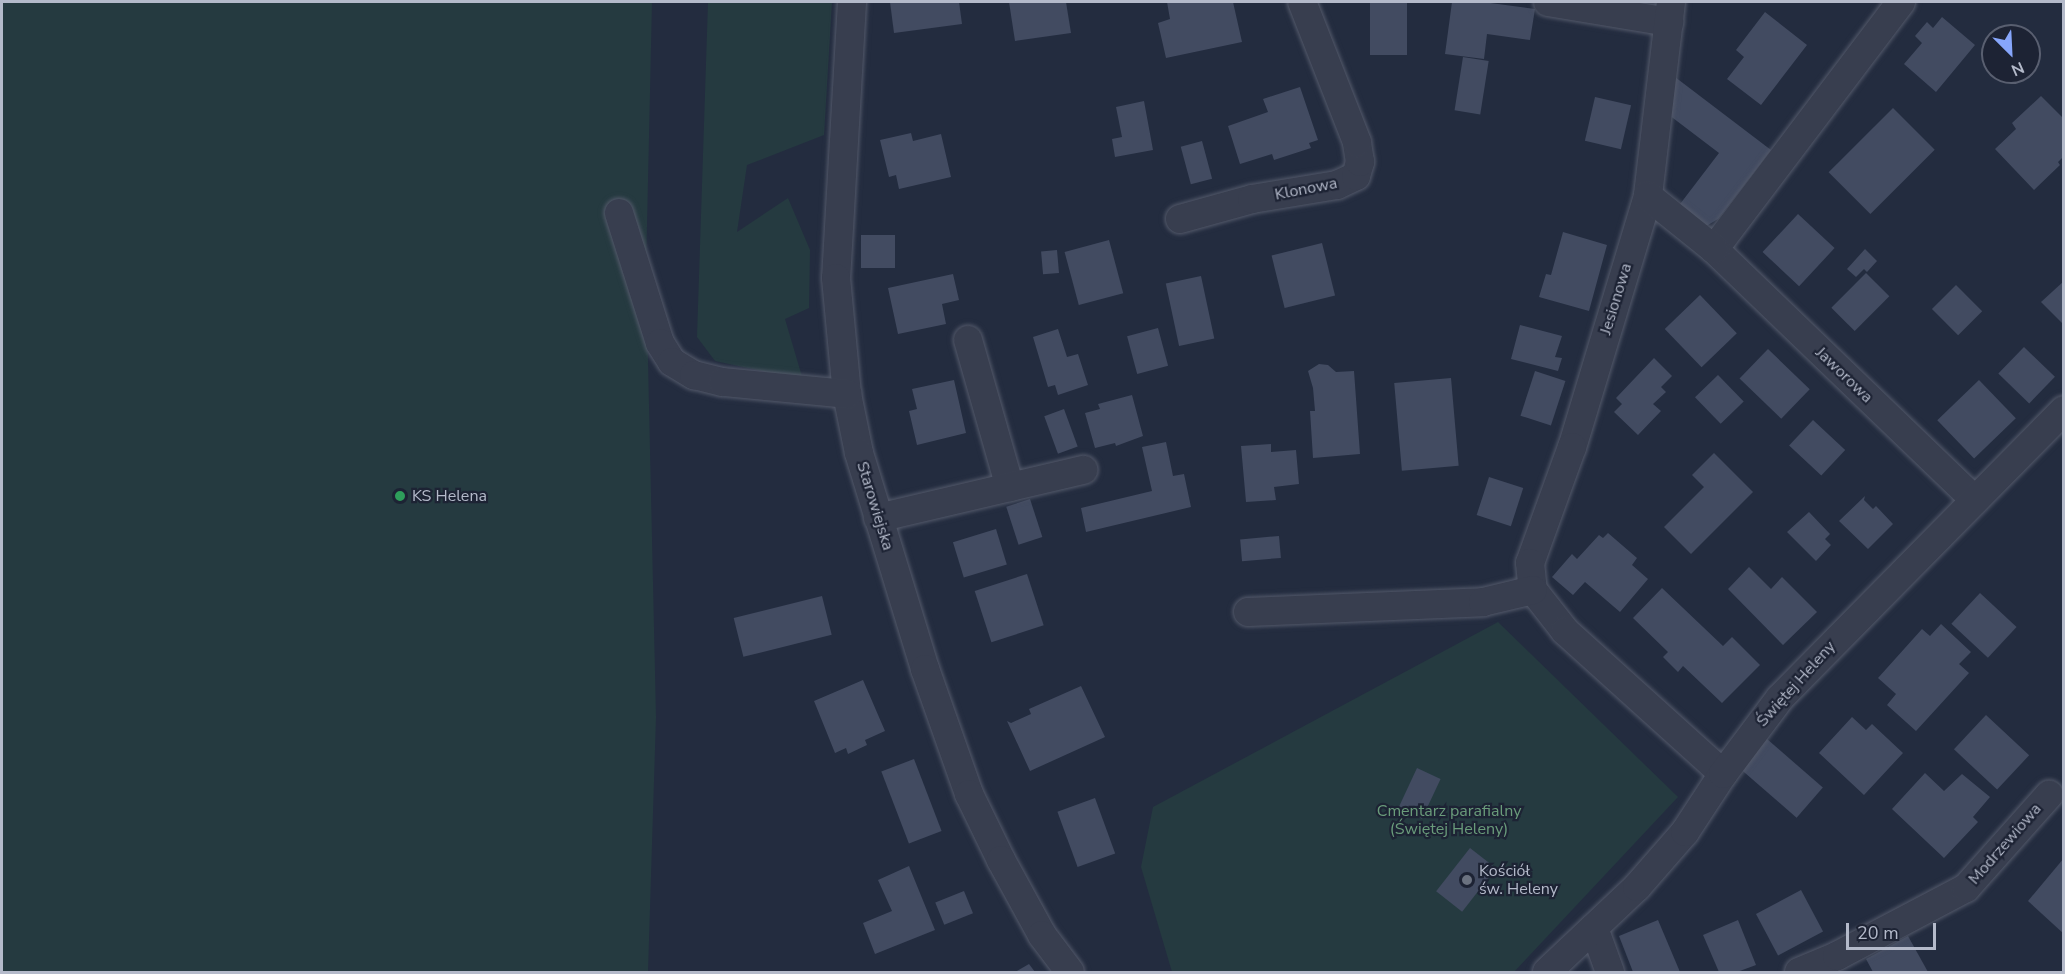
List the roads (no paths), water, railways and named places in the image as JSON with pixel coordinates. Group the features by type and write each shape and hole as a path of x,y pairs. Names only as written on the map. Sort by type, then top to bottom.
{"street":[{"name":"Starowiejska","path":"852,2 836,278 847,394 859,453 925,669 969,794 1001,860 1042,935 1070,972"},
{"name":"Klonowa","path":"1180,219 1252,199 1337,185 1356,176 1360,162 1357,142 1302,2"},
{"path":"1548,2 1670,12"},
{"path":"1714,249 1901,2"},
{"name":"Jesionowa","path":"1533,590 1530,563 1572,447 1648,196 1670,12"},
{"name":"Jaworowa","path":"1648,196 1714,249 1975,500"},
{"path":"619,213 660,343 672,362 694,375 723,382 847,394"},
{"path":"968,340 1010,487"},
{"name":"Świętej Heleny","path":"1547,972 1637,887 1685,832 1723,774 1780,698 2064,410"},
{"path":"878,518 1083,470"},
{"path":"1248,612 1483,602 1533,590 1565,631 1723,774"},
{"name":"Modrzewiowa","path":"1798,972 1837,956 1966,888 2049,795"},
{"path":"1594,928 1611,972"}],"place":[{"name":"KS Helena","path":"400,496"},
{"name":"Kościół św. Heleny","path":"1467,880"}],"park label":[{"name":"Cmentarz parafialny (Świętej Heleny)","path":"1449,820"}]}
